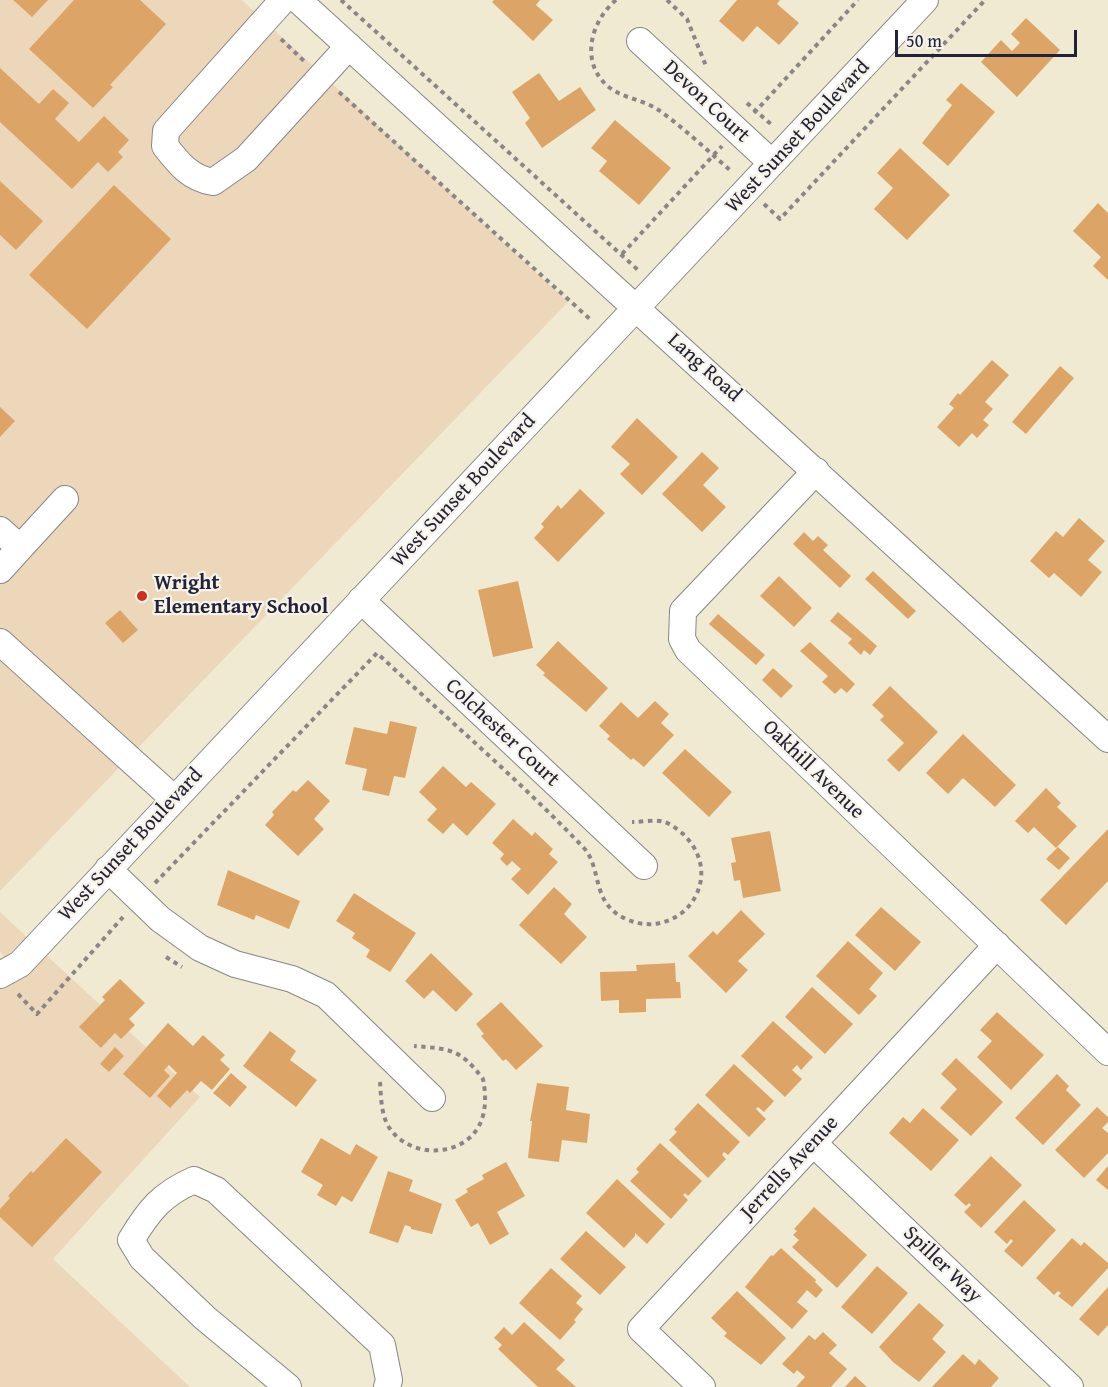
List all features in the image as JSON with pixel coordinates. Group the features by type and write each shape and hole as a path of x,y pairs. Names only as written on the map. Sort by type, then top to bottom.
{"street":[{"path":"283,0 166,131 165,146 177,162 198,180 213,182 223,178 246,159 349,46"},
{"name":"Lang Road","path":"298,0 1108,739"},
{"name":"West Sunset Boulevard","path":"0,975 20,964 925,0"},
{"name":"Devon Court","path":"640,41 772,164"},
{"name":"Oakhill Avenue","path":"816,471 683,611 682,639 688,650 1108,1052"},
{"path":"0,570 65,499"},
{"path":"0,530 20,548"},
{"name":"Colchester Court","path":"361,600 644,866"},
{"path":"0,642 174,800"},
{"path":"108,869 160,919 200,948 235,964 292,979 326,995 432,1098"},
{"name":"Jerrells Avenue","path":"702,1387 640,1329 997,945"},
{"name":"Spiller Way","path":"813,1143 1070,1387"},
{"path":"288,1387 205,1318 142,1258 131,1240 149,1210 175,1188 194,1180 216,1190 373,1336 382,1345 389,1380 387,1387"}],"path":[{"path":"616,0 604,10 594,28 590,50 596,70 608,87 625,97 655,107 671,119 780,219 985,0"},
{"path":"667,0 687,19 704,64 713,72"},
{"path":"263,23 609,337"},
{"path":"738,95 792,142"},
{"path":"0,975 37,1014 140,899 377,653 586,851 607,906 617,915 633,922 652,924 677,916 688,908 701,887 703,871 693,844 665,822 628,822"}],"shaded area":[{"name":"Wright Elementary School","path":"0,0 242,0 568,302 0,891"},
{"path":"0,912 27,937 5,958 0,952"},
{"path":"45,954 200,1097 53,1259 190,1387 0,1387 0,986 7,987 28,972"}],"building":[{"path":"13,0 48,0 32,17"},
{"path":"74,0 140,0 166,24 110,85 113,87 93,108 29,49"},
{"path":"494,0 540,0 536,5 553,20 533,41 492,2"},
{"path":"737,0 780,0 777,4 799,23 779,45 757,26 743,42 719,21"},
{"path":"1026,18 1060,50 1017,97 981,62 1001,40 1012,51 1020,43 1011,34"},
{"path":"0,68 39,104 53,89 69,103 55,119 79,142 104,116 129,140 118,152 123,157 108,172 98,162 72,189 0,122"},
{"path":"539,73 559,101 580,87 596,110 542,148 525,123 530,118 512,92"},
{"path":"961,83 995,112 948,166 922,143 952,105 946,100"},
{"path":"615,120 671,168 639,205 599,171 607,161 591,148"},
{"path":"900,148 950,195 907,240 874,209 893,188 877,173"},
{"path":"0,181 43,221 16,250 0,235"},
{"path":"114,185 171,239 87,329 29,275"},
{"path":"1098,203 1108,213 1108,280 1093,266 1101,257 1073,231"},
{"path":"992,360 1009,375 985,402 993,409 983,420 989,425 977,438 972,433 959,447 937,427 954,408 949,404 958,393 960,395"},
{"path":"1060,366 1074,378 1026,434 1012,422"},
{"path":"0,407 15,421 0,437"},
{"path":"637,418 678,457 642,495 620,474 630,464 611,447"},
{"path":"702,452 719,468 703,485 726,507 702,532 662,494"},
{"path":"580,489 605,513 558,562 534,538 544,527 541,524 558,505 561,509"},
{"path":"1079,518 1105,541 1088,560 1102,572 1081,597 1054,573 1049,578 1030,561 1056,531 1063,537"},
{"path":"804,532 813,541 818,536 828,545 823,550 851,576 840,588 793,544"},
{"path":"873,571 916,611 908,619 865,579"},
{"path":"779,576 812,608 794,627 760,596"},
{"path":"518,581 533,648 493,657 478,590"},
{"path":"120,610 138,630 123,643 105,623"},
{"path":"838,612 877,646 870,655 864,650 861,655 848,643 852,639 830,621"},
{"path":"718,614 765,655 756,665 709,624"},
{"path":"558,641 608,688 586,712 543,675 545,673 536,665"},
{"path":"810,642 855,684 847,693 841,688 835,694 822,682 828,676 800,651"},
{"path":"773,668 793,686 781,698 762,680"},
{"path":"890,686 938,732 899,772 887,760 904,743 880,720 884,716 872,705"},
{"path":"655,701 669,714 661,723 674,735 644,767 633,758 631,760 607,739 610,736 599,726 621,702 638,718"},
{"path":"390,721 417,727 405,778 394,776 389,796 362,790 367,769 345,764 354,727 387,734"},
{"path":"963,734 1016,785 995,807 963,778 948,794 926,773"},
{"path":"685,749 732,792 709,817 662,773"},
{"path":"443,766 466,787 471,782 496,804 467,836 453,823 443,834 427,820 437,809 419,792"},
{"path":"308,780 330,801 314,819 324,829 298,856 265,825 274,815 272,812 293,790 296,792"},
{"path":"1046,788 1061,803 1057,807 1077,826 1056,848 1034,827 1028,833 1015,821"},
{"path":"513,819 532,836 535,832 553,849 549,854 558,862 528,895 511,879 521,869 512,861 507,866 500,859 504,854 492,843"},
{"path":"1108,829 1108,881 1066,925 1040,900"},
{"path":"770,831 781,891 743,898 740,880 734,881 731,863 736,862 731,838"},
{"path":"1058,847 1070,858 1059,870 1046,859"},
{"path":"228,870 300,901 289,929 256,915 254,920 217,905"},
{"path":"554,887 572,904 564,914 587,937 561,964 519,925"},
{"path":"354,893 416,933 390,972 366,957 370,950 352,938 355,933 336,921"},
{"path":"881,907 921,942 895,971 855,935"},
{"path":"741,910 765,934 738,961 748,970 726,993 688,956 713,931 717,935"},
{"path":"848,941 883,973 869,989 877,996 859,1015 816,976"},
{"path":"431,953 473,994 456,1012 433,990 424,999 405,981"},
{"path":"675,963 676,982 680,982 681,998 646,999 646,1012 619,1013 619,1000 601,1001 600,972 637,971 636,965"},
{"path":"120,979 145,1003 129,1019 135,1025 121,1039 115,1033 101,1048 79,1027 105,1000 102,997"},
{"path":"812,987 853,1024 825,1054 785,1017"},
{"path":"501,1002 543,1046 516,1070 506,1059 503,1061 481,1036 484,1034 476,1024"},
{"path":"997,1012 1044,1055 1011,1090 977,1057 992,1041 980,1030"},
{"path":"773,1021 813,1057 801,1070 797,1065 792,1070 802,1079 785,1097 741,1056"},
{"path":"168,1023 193,1046 203,1035 225,1055 220,1060 230,1069 212,1090 201,1081 190,1093 187,1090 170,1108 157,1096 177,1073 169,1065 164,1070 170,1076 150,1098 123,1074"},
{"path":"270,1031 296,1051 290,1060 317,1080 296,1107 243,1066"},
{"path":"115,1047 124,1056 109,1072 100,1064"},
{"path":"956,1058 1003,1102 971,1136 940,1108 957,1089 941,1074"},
{"path":"734,1064 774,1101 764,1112 758,1107 756,1109 766,1119 749,1137 705,1095"},
{"path":"231,1073 247,1087 230,1107 213,1093"},
{"path":"1057,1074 1069,1086 1066,1090 1081,1105 1043,1145 1015,1118"},
{"path":"537,1083 569,1087 566,1110 590,1114 587,1143 562,1140 559,1162 528,1158 532,1121 530,1121"},
{"path":"698,1103 740,1142 728,1155 724,1152 722,1155 726,1159 708,1178 669,1140 677,1132 674,1129"},
{"path":"1097,1107 1108,1117 1108,1122 1102,1128 1108,1133 1108,1153 1084,1178 1055,1150"},
{"path":"923,1108 959,1140 931,1171 889,1133 903,1117 910,1123"},
{"path":"66,1138 102,1172 32,1247 0,1217 0,1209 10,1198 8,1196 31,1171 33,1173"},
{"path":"321,1138 350,1155 356,1144 378,1157 352,1202 342,1196 336,1206 317,1195 323,1185 301,1172"},
{"path":"660,1143 702,1181 688,1196 685,1193 683,1195 688,1200 671,1219 630,1181 639,1172 636,1169"},
{"path":"991,1156 1022,1185 981,1228 964,1212 971,1205 969,1203 966,1206 954,1195"},
{"path":"506,1162 525,1196 497,1212 509,1234 490,1245 478,1223 471,1227 455,1200 468,1192 466,1189 484,1179 482,1175"},
{"path":"1108,1166 1108,1190 1096,1180"},
{"path":"388,1171 413,1180 409,1191 442,1204 432,1234 411,1229 405,1225 398,1243 369,1233"},
{"path":"617,1179 665,1224 647,1244 635,1233 624,1248 586,1213"},
{"path":"1024,1200 1056,1230 1022,1267 1004,1251 1013,1241 1011,1239 1007,1244 994,1232"},
{"path":"814,1207 867,1255 837,1288 792,1247 799,1240 793,1235 797,1231 794,1229"},
{"path":"586,1231 626,1267 600,1295 560,1259"},
{"path":"1072,1238 1081,1246 1084,1242 1108,1263 1108,1268 1072,1307 1058,1296 1061,1293 1058,1291 1054,1295 1036,1278"},
{"path":"781,1248 816,1280 815,1282 823,1290 816,1298 807,1290 797,1302 808,1311 792,1329 745,1287 771,1255 773,1256"},
{"path":"877,1266 908,1293 872,1334 841,1307"},
{"path":"551,1268 582,1296 576,1303 583,1309 574,1320 576,1322 560,1340 519,1303"},
{"path":"1108,1287 1108,1325 1098,1336 1079,1319"},
{"path":"737,1291 786,1338 761,1365 724,1336 727,1333 711,1318"},
{"path":"919,1303 944,1325 932,1339 946,1352 919,1382 893,1362 879,1347"},
{"path":"524,1322 565,1360 556,1369 576,1387 538,1387 498,1349 502,1345 494,1338 504,1327 512,1335"},
{"path":"823,1332 837,1345 829,1353 847,1369 831,1387 796,1387 805,1377 797,1370 794,1374 782,1364 809,1335 815,1340"},
{"path":"963,1354 975,1365 979,1359 999,1378 991,1387 932,1387"},
{"path":"855,1376 867,1387 845,1387"}],"place":[{"name":"Wright Elementary School","path":"142,596"}]}
